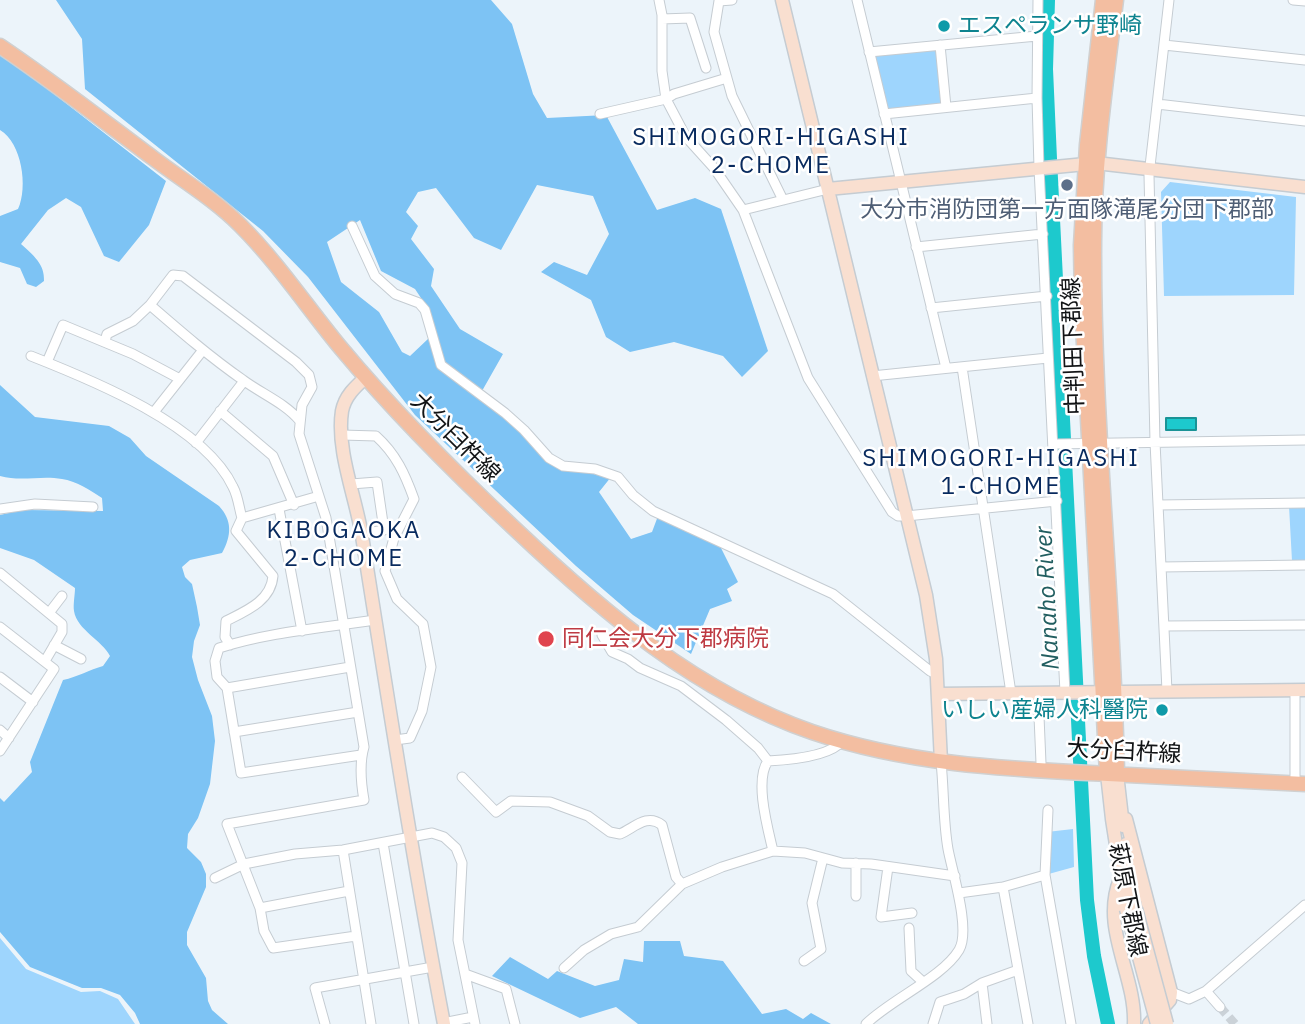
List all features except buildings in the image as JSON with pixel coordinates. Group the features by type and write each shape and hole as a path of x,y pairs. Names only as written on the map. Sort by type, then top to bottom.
{"main road":[{"name":"中判田下郡線","path":"1091,164 1103,0"},
{"name":"中判田下郡線","path":"1112,769 1109,692 1089,442 1081,245 1116,0"},
{"name":"大分臼杵線","path":"0,46 226,212 267,254 366,377 450,469 567,578 622,624 660,653 730,696 785,722 842,741 905,757 998,769 1112,769 1300,780"},
{"name":"大分臼杵線","path":"941,762 1041,763 1070,768"}],"street":[{"path":"659,0 666,99 686,137 714,168 743,210 808,377 887,484 906,516 926,595 937,674 948,847 959,893 961,948 946,965 866,1024"},
{"path":"732,0 719,1 714,32 732,96 783,200"},
{"path":"782,0 872,376 892,512 898,516 906,516 1057,501"},
{"path":"857,0 946,368"},
{"path":"1038,0 1037,98 1048,358 1055,444 1067,692"},
{"path":"1167,691 1155,442 1149,169 1169,0"},
{"path":"1293,0 1305,1"},
{"path":"662,19 690,18 706,68"},
{"path":"869,52 1037,36"},
{"path":"940,45 946,107"},
{"path":"1164,45 1305,60"},
{"path":"600,114 666,99 674,93 727,78"},
{"path":"884,114 1037,98"},
{"path":"1157,104 1305,121"},
{"path":"743,210 828,189 1091,164 1305,187"},
{"path":"352,226 375,276 395,294 419,303 425,310 441,365 524,430 549,458 563,466 595,470 618,477 633,495 653,511 833,594 937,674"},
{"path":"916,247 1043,234"},
{"path":"105,341 107,334 133,321 150,305 173,275 183,276 296,362 309,375 312,387 302,405 299,433 326,518 364,747 361,755 364,800 227,824 260,908 264,932 273,948 356,936"},
{"path":"931,308 1047,296"},
{"path":"150,305 203,350 244,381 293,412 300,421"},
{"path":"47,362 63,325 105,341 180,379"},
{"path":"154,412 203,350"},
{"path":"31,356 122,394 154,412 218,463 234,488 242,518 236,531 273,576 272,586 259,604 226,621 225,637 230,645"},
{"path":"872,376 1048,358"},
{"path":"962,367 1011,693"},
{"path":"215,878 244,864 295,854 343,850 412,835 432,833 444,837 456,848 462,863 458,940 474,1021 443,1023 412,835 374,620 362,534 342,435 342,409 350,391 366,377"},
{"path":"195,443 244,381"},
{"path":"220,411 273,456 294,505"},
{"path":"342,435 376,436 396,457 414,499 394,538 385,571 397,600 423,625 430,667 422,711 410,738 395,740"},
{"path":"1055,444 1305,440"},
{"path":"351,484 377,482 384,530 362,534"},
{"path":"242,518 319,496"},
{"path":"1158,505 1305,503"},
{"path":"0,509 35,504 93,507"},
{"path":"279,509 302,631"},
{"path":"1161,567 1305,565"},
{"path":"0,573 62,624 62,632 45,662"},
{"path":"49,613 62,596"},
{"path":"361,755 241,773 227,688 217,677 215,661 219,648 230,645 374,620"},
{"path":"1164,626 1305,625"},
{"path":"0,627 54,669 0,751"},
{"path":"602,635 612,653 681,686 726,720 758,748 768,761"},
{"path":"54,645 81,659"},
{"path":"227,688 350,667"},
{"path":"0,677 33,702"},
{"path":"938,694 1300,690 1300,780"},
{"path":"1038,693 1041,763"},
{"path":"234,732 358,712"},
{"path":"0,730 9,737"},
{"path":"768,761 794,760 837,747 842,741"},
{"path":"768,761 763,768 763,797 773,851"},
{"name":"萩原下郡線","path":"1112,769 1122,818 1131,909 1157,1024"},
{"name":"萩原下郡線","path":"1112,769 1120,879 1167,1024"},
{"path":"462,778 496,812 511,801 550,802 588,816 610,832 620,834 646,820 656,820 662,825 676,877 682,884"},
{"path":"1048,810 1045,875 1071,1024"},
{"path":"1122,818 1126,819 1171,992 1170,1000 1149,1024"},
{"path":"383,843 414,1024"},
{"path":"343,850 371,1024"},
{"path":"564,968 584,950 611,934 638,927 682,884 722,867 773,851 805,853 842,863 955,876"},
{"path":"804,961 821,949 812,903 823,858"},
{"path":"856,863 856,895"},
{"path":"888,867 881,917 912,913"},
{"path":"959,893 1003,887 1045,875"},
{"path":"1120,879 1112,907 1115,930 1135,1007 1134,1024"},
{"path":"1003,887 1028,1024"},
{"path":"260,908 349,891"},
{"path":"1171,992 1189,999 1206,992 1305,905"},
{"path":"909,928 911,971 922,982"},
{"path":"325,1024 315,988 433,967"},
{"path":"933,1024 940,1002 964,995 982,983 1018,970"},
{"path":"464,974 506,989 515,1024"},
{"path":"982,983 987,1024"},
{"path":"1206,992 1220,1007"}],"shaded area":[{"path":"56,0 491,0 512,24 533,94 547,118 606,115 657,210 695,198 721,209 768,351 742,377 723,356 674,342 630,352 606,337 591,300 541,272 554,262 587,275 609,234 593,196 537,185 501,250 474,238 436,188 418,192 406,212 418,226 411,239 434,269 431,286 460,329 503,354 482,391 442,362 427,307 415,289 381,271 360,220 327,242 341,282 379,312 402,352 410,356 429,338 440,368 503,414 564,469 611,477 599,492 631,539 652,532 658,516 719,544 738,582 727,589 732,601 710,609 691,654 633,615 576,566 415,415 308,277 263,231 85,89 82,39"},
{"path":"935,49 939,52 942,105 889,110 886,108 874,58 876,54"},
{"path":"0,52 166,181 149,225 119,262 104,256 81,207 66,198 48,210 21,244 40,265 44,281 36,287 27,284 20,268 0,262 0,216 18,209 22,178 14,145 0,130"},
{"path":"1170,182 1296,197 1294,295 1164,296 1161,192"},
{"path":"0,385 35,417 109,426 130,438 146,456 219,506 228,522 228,540 222,553 190,560 182,567 185,577 192,584 197,607 200,625 192,657 212,716 215,741 210,784 198,818 188,834 187,848 201,862 206,874 206,887 187,932 187,945 206,978 208,1001 212,1010 228,1024 140,1024 135,1013 120,995 101,988 82,988 30,967 0,932 0,798 4,802 32,772 30,762 63,680 103,666 110,656 76,618 75,588 34,560 0,548 0,515 22,510 103,511 102,498 67,480 0,476"},
{"path":"1166,418 1196,418 1196,430 1166,430"},
{"path":"1289,506 1305,506 1305,561 1292,561"},
{"path":"1073,829 1074,867 1045,875 1047,832"},
{"path":"0,938 26,969 81,992 100,991 118,999 135,1024 0,1024"},
{"path":"644,941 680,941 684,956 723,961 762,1014 786,1009 803,1019 811,1013 831,1024 638,1024 616,1007 580,1018 492,976 510,957 548,979 557,971 595,986 619,980 624,959 643,962"}],"waterway":[{"name":"Nanaho River","path":"1048,0 1046,69 1087,900 1094,956 1108,1024"}],"tunnel":[{"path":"1220,1007 1235,1024"}],"place":[{"name":"エスペランサ野崎","path":"944,26"},
{"name":"大分市消防団第一方面隊滝尾分団下郡部","path":"1067,185"},
{"name":"同仁会大分下郡病院","path":"546,639"},
{"name":"いしい産婦人科醫院","path":"1162,710"}],"district":[{"name":"SHIMOGORI-HIGASHI 2-CHOME","path":"771,152"},
{"name":"SHIMOGORI-HIGASHI 1-CHOME","path":"1001,473"},
{"name":"KIBOGAOKA 2-CHOME","path":"344,545"}]}
